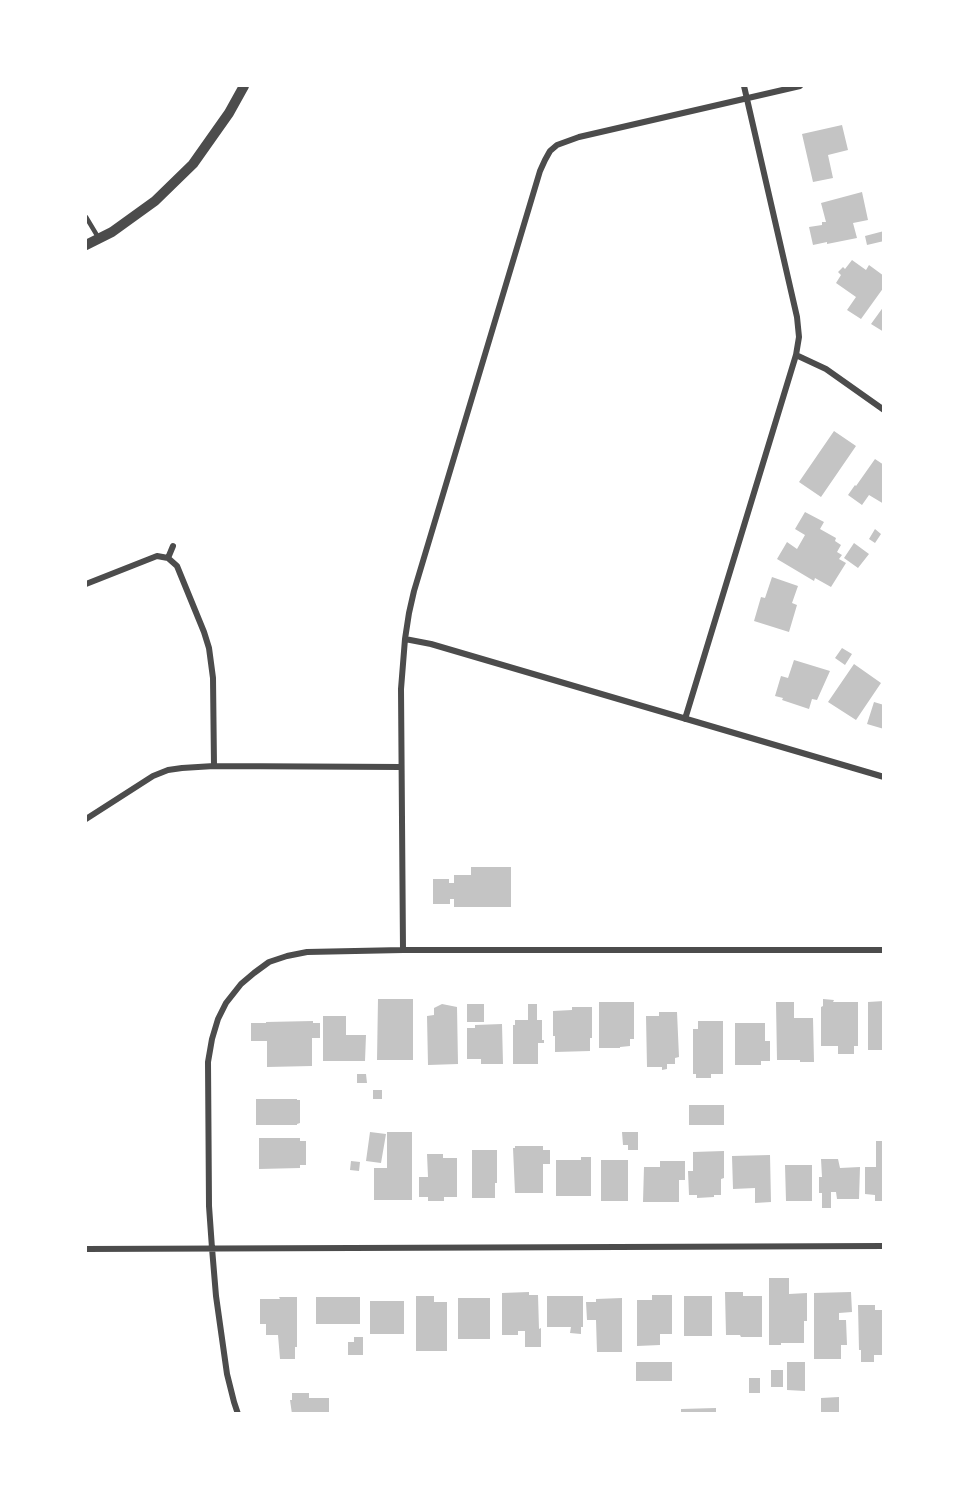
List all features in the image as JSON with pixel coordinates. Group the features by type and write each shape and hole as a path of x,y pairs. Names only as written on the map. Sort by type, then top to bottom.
{"street":[{"path":"86,245 112,232 155,201 193,164 229,113 244,86"},
{"path":"685,719 796,355 799,337 744,86"},
{"path":"403,950 401,689 405,639 414,591 540,171 550,151 557,145 579,137 800,86"},
{"path":"796,355 826,369 884,410"},
{"path":"168,558 173,546"},
{"path":"86,584 158,556 168,558 177,566 209,648 213,678 214,766"},
{"path":"405,639 430,644 884,777"},
{"path":"86,819 153,776 168,770 214,766 401,767"},
{"path":"238,1413 227,1374 216,1296 209,1206 208,1062 218,1019 226,1003 241,984 254,973 269,963 307,952 884,950"},
{"path":"86,1249 884,1246"}],"lane":[{"path":"86,217 99,238"}],"building":[{"path":"842,125 848,150 828,155 833,178 813,182 802,134"},
{"path":"862,192 868,220 853,223 857,238 813,245 809,227 826,222 821,203"},
{"path":"884,231 884,241 867,245 865,236"},
{"path":"852,260 866,270 869,265 884,276 884,287 861,319 847,310 856,297 836,283 841,275 838,272 843,267 845,269"},
{"path":"884,306 884,332 871,324"},
{"path":"834,431 856,446 821,497 799,482"},
{"path":"875,459 884,465 884,504 869,495 862,505 848,495"},
{"path":"805,512 824,522 820,529 836,538 835,541 841,545 837,552 842,555 839,559 846,563 831,587 815,578 814,581 777,559 787,542 797,549 805,535 795,529"},
{"path":"875,529 881,534 875,543 869,539"},
{"path":"854,543 869,554 858,568 844,558"},
{"path":"772,577 798,586 792,603 797,605 789,632 754,621 761,597 765,598"},
{"path":"842,648 852,654 845,665 835,658"},
{"path":"794,660 830,671 817,700 812,699 809,709 775,696 781,676 788,678"},
{"path":"854,664 881,683 856,720 828,702"},
{"path":"874,702 884,705 884,729 867,724"},
{"path":"471,867 511,867 511,907 454,907 454,899 450,899 450,904 433,904 433,879 449,879 449,883 454,883 454,875 471,875"},
{"path":"378,999 413,999 413,1060 377,1060"},
{"path":"823,999 834,1000 833,1002 858,1002 858,1046 854,1046 854,1054 838,1054 838,1046 821,1046"},
{"path":"884,1001 884,1050 868,1050 868,1002"},
{"path":"599,1002 634,1002 634,1039 630,1039 630,1046 599,1048"},
{"path":"776,1002 794,1002 794,1018 813,1018 814,1062 777,1060"},
{"path":"442,1004 457,1007 458,1064 428,1065 427,1016 434,1015 434,1008"},
{"path":"467,1004 484,1004 484,1022 467,1022"},
{"path":"528,1004 537,1004 537,1020 542,1020 544,1043 538,1043 538,1064 513,1064 513,1025 515,1025 515,1020 528,1020"},
{"path":"572,1007 592,1007 590,1051 555,1052 553,1011 572,1010"},
{"path":"659,1012 677,1012 679,1057 675,1058 675,1064 667,1064 667,1069 662,1070 662,1067 647,1067 646,1016 659,1016"},
{"path":"323,1016 346,1016 346,1035 366,1035 365,1061 323,1061"},
{"path":"313,1021 313,1023 320,1023 320,1038 312,1038 312,1066 267,1067 267,1041 251,1041 251,1023"},
{"path":"698,1021 723,1021 723,1074 711,1074 711,1078 696,1078 696,1074 693,1074 693,1029 698,1029"},
{"path":"735,1023 765,1023 765,1041 770,1041 770,1061 761,1061 761,1065 735,1065"},
{"path":"502,1024 503,1064 481,1064 481,1059 467,1059 467,1028 475,1028 475,1025"},
{"path":"357,1074 366,1074 367,1083 357,1083"},
{"path":"373,1090 382,1090 382,1099 373,1099"},
{"path":"256,1099 300,1100 300,1123 297,1125 256,1125"},
{"path":"689,1105 724,1105 724,1125 689,1125"},
{"path":"370,1132 386,1134 381,1163 366,1161"},
{"path":"387,1132 412,1132 412,1200 374,1200 374,1168 387,1168"},
{"path":"622,1132 638,1132 638,1150 628,1150 628,1145 623,1145"},
{"path":"259,1138 300,1138 300,1141 306,1141 306,1165 300,1165 300,1168 259,1169"},
{"path":"876,1141 884,1141 884,1201 875,1201 875,1195 865,1194 865,1167 876,1167"},
{"path":"515,1146 543,1146 543,1150 550,1150 550,1164 543,1164 543,1193 515,1193 513,1148"},
{"path":"472,1150 497,1150 495,1198 472,1198"},
{"path":"724,1151 724,1178 721,1179 721,1195 697,1198 697,1195 689,1195 688,1171 693,1171 693,1152"},
{"path":"427,1154 443,1154 443,1158 457,1158 457,1197 444,1197 444,1201 428,1201 428,1197 419,1197 419,1177 428,1177"},
{"path":"770,1155 771,1202 755,1203 755,1188 733,1189 732,1156"},
{"path":"581,1157 591,1157 591,1196 556,1196 556,1160 581,1160"},
{"path":"821,1159 838,1159 840,1168 860,1167 859,1199 837,1199 836,1192 831,1192 831,1208 822,1208 822,1193 819,1193 819,1177 822,1177"},
{"path":"601,1160 628,1160 628,1201 601,1201"},
{"path":"351,1161 360,1162 359,1171 350,1170"},
{"path":"660,1161 685,1161 685,1180 679,1180 679,1202 643,1202 644,1167 660,1167"},
{"path":"785,1165 812,1165 812,1201 786,1201"},
{"path":"769,1278 789,1278 789,1294 807,1293 804,1343 769,1345"},
{"path":"529,1292 529,1295 538,1295 541,1347 525,1347 525,1331 518,1331 518,1335 502,1335 502,1293"},
{"path":"725,1292 743,1292 743,1296 762,1296 762,1337 726,1335"},
{"path":"851,1292 852,1312 839,1313 839,1320 846,1320 847,1345 841,1345 841,1359 814,1359 814,1293"},
{"path":"652,1295 672,1295 672,1334 660,1334 660,1345 637,1346 637,1300 652,1300"},
{"path":"416,1296 434,1296 434,1302 447,1302 447,1351 416,1351"},
{"path":"547,1296 583,1296 581,1334 570,1333 571,1327 547,1327"},
{"path":"684,1296 712,1296 712,1336 684,1336"},
{"path":"279,1297 297,1297 295,1359 280,1359 278,1335 266,1335 266,1324 260,1324 260,1299 280,1299"},
{"path":"316,1297 360,1297 360,1324 316,1324"},
{"path":"458,1298 490,1298 490,1339 458,1339"},
{"path":"622,1298 622,1352 597,1352 596,1320 587,1320 586,1302 596,1302 596,1299"},
{"path":"370,1301 404,1301 404,1334 370,1334"},
{"path":"858,1305 875,1305 875,1310 884,1310 884,1355 874,1355 874,1362 861,1362"},
{"path":"354,1337 363,1337 363,1355 348,1355 348,1342 354,1342"},
{"path":"636,1362 672,1362 672,1381 636,1381"},
{"path":"787,1362 805,1362 805,1391 787,1390"},
{"path":"771,1370 783,1370 783,1387 771,1387"},
{"path":"749,1378 760,1378 760,1393 749,1393"},
{"path":"292,1393 309,1393 309,1398 329,1398 329,1414 292,1414 290,1400 292,1400"},
{"path":"839,1397 839,1414 821,1414 821,1398"},
{"path":"716,1408 716,1414 681,1414 681,1409"}]}
